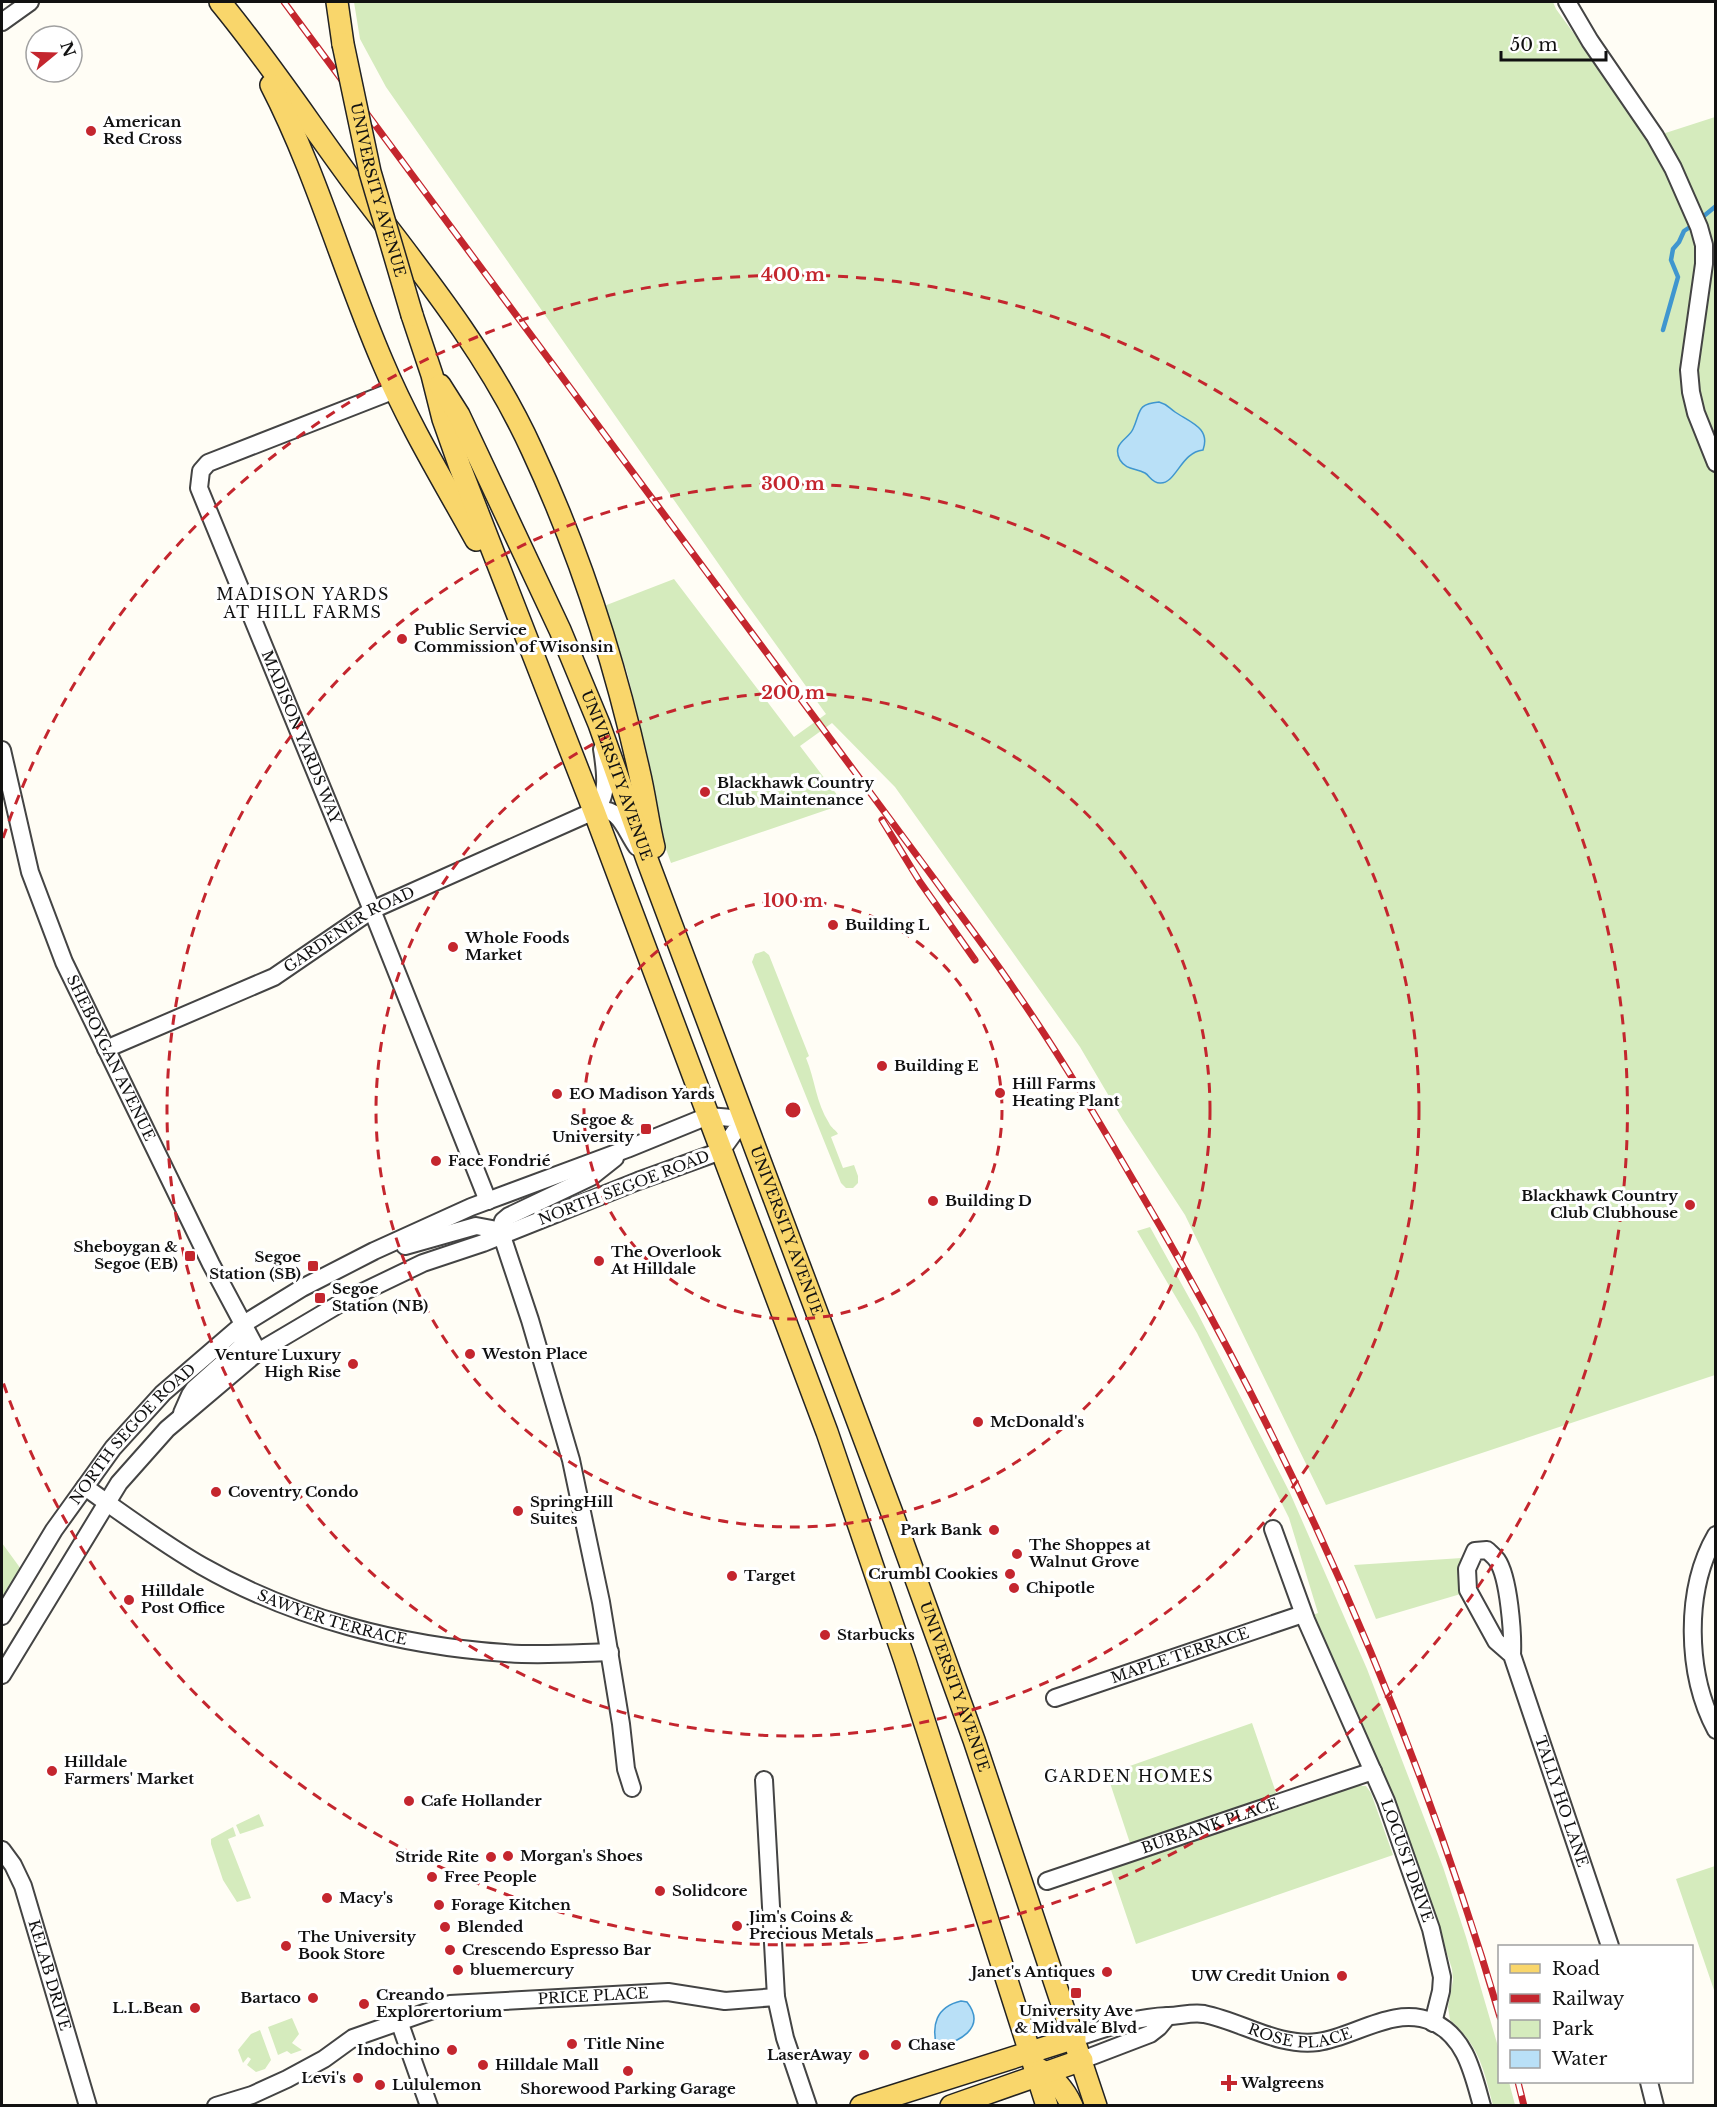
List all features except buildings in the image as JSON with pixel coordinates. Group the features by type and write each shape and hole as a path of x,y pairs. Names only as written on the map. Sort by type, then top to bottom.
{"main road":[{"name":"UNIVERSITY AVENUE","path":"337,2 348,72 370,172 392,254 432,375 448,435 511,603 594,811 817,1404 905,1661 1037,2066 1047,2106"},
{"path":"226,9 260,64 287,118 352,287 395,390 424,448 511,603"},
{"path":"226,9 261,53 465,333 487,367 531,447 558,511 592,603 614,673 640,772 658,861 714,1040"},
{"name":"UNIVERSITY AVENUE","path":"432,375 454,406 468,434 567,645 599,724 648,862 974,1740 1096,2106"},
{"path":"951,2106 1037,2066 1075,2038"},
{"path":"861,2106 1006,2059 1037,2066 1082,2060"},
{"path":"1037,2066 1060,2085 1072,2106"}],"street":[{"path":"2,22 30,2"},
{"path":"1567,2 1590,41 1655,136 1673,168 1696,220 1704,245 1704,264 1689,370 1696,413 1716,463"},
{"name":"MADISON YARDS WAY","path":"395,390 208,464 201,471 198,488 372,910 488,1201"},
{"path":"594,811 601,802 604,786 604,763 599,724"},
{"name":"SHEBOYGAN AVENUE","path":"2,750 35,886 64,962 211,1264 258,1352"},
{"path":"594,811 608,810 616,814 648,862"},
{"name":"GARDENER ROAD","path":"106,1049 274,977 372,910 594,811"},
{"name":"NORTH SEGOE ROAD","path":"2,1616 54,1530 113,1448 163,1393 243,1325 302,1288 418,1230 488,1201 708,1116 744,1119 722,1151 423,1263 346,1300 258,1352 166,1429 126,1474 106,1502 2,1675"},
{"path":"627,1149 591,1177 509,1216 500,1226 500,1236 530,1320 571,1460 610,1652 626,1770 632,1788"},
{"path":"356,1262 476,1226 492,1229 500,1236"},
{"path":"181,1417 194,1389 238,1352 242,1346 243,1325"},
{"name":"SAWYER TERRACE","path":"85,1487 202,1565 290,1606 338,1623 406,1640 455,1648 548,1655 610,1652"},
{"name":"LOCUST DRIVE","path":"1273,1530 1303,1614 1373,1771 1431,1929 1442,1977 1433,2022"},
{"path":"1716,1535 1700,1573 1693,1613 1692,1653 1701,1689 1716,1730"},
{"name":"TALLY HO LANE","path":"1512,1655 1496,1641 1468,1590 1467,1569 1475,1551 1486,1550 1498,1561 1504,1578 1509,1608 1512,1655 1609,1945"},
{"name":"MAPLE TERRACE","path":"1055,1698 1303,1614"},
{"name":"BURBANK PLACE","path":"1047,1881 1373,1771"},
{"path":"764,1780 776,1997 785,2038 808,2106"},
{"name":"KELAB DRIVE","path":"2,1850 13,1865 23,1886 88,2106"},
{"name":"PRICE PLACE","path":"216,2106 252,2095 288,2079 324,2059 353,2038 399,2021 463,2002 668,1992 725,2001 776,1997"},
{"name":"ROSE PLACE","path":"1075,2038 1136,2019 1154,2016 1201,2014 1290,2043 1322,2041 1397,2018 1419,2018 1433,2022"},
{"path":"1082,2060 1150,2034 1168,2016"},
{"path":"399,2021 429,2106"},
{"path":"1433,2022 1453,2037 1467,2056 1482,2106"},
{"path":"1649,2083 1655,2106"}],"green space":[{"path":"354,2 1553,2 1650,138 1715,117 1715,1375 1326,1505 1185,1215 1123,1120 1080,1047 895,787 832,723 800,746 844,804 671,863 627,672 604,606 674,579 794,737 826,714 743,599 386,87 360,39"},
{"path":"764,951 769,955 809,1056 806,1058 821,1107 830,1125 838,1134 831,1137 843,1168 854,1165 858,1183 853,1188 846,1188 841,1183 752,962 755,954"},
{"path":"1150,1227 1197,1312 1290,1493 1367,1669 1443,1867 1466,1937 1498,2047 1498,2083 1509,2083 1515,2105 1493,2105 1483,2069 1474,2049 1450,2020 1448,2007 1453,1980 1452,1969 1393,1799 1313,1615 1318,1613 1289,1518 1197,1333 1137,1231"},
{"path":"2,1543 26,1576 2,1616"},
{"path":"1462,1558 1459,1575 1464,1593 1376,1619 1354,1565"},
{"path":"1252,1723 1282,1810 1353,1786 1366,1786 1371,1793 1393,1855 1136,1944 1110,1867 1135,1858 1107,1774"},
{"path":"259,1814 264,1826 240,1834 236,1825"},
{"path":"233,1827 236,1836 228,1839 251,1898 237,1902 223,1880 211,1844 211,1839"},
{"path":"1716,1866 1715,1993 1676,1879"},
{"path":"292,2018 299,2034 292,2043 302,2050 291,2054 287,2051 278,2055 268,2027"},
{"path":"260,2030 271,2060 265,2069 256,2072 247,2065 251,2059 248,2057 243,2063 238,2050 251,2034"}],"water":[{"path":"1159,402 1198,427 1202,431 1205,442 1203,450 1189,456 1170,479 1157,483 1145,473 1125,466 1120,460 1118,449 1131,433 1140,410 1146,405"},
{"path":"961,2001 967,2002 973,2011 972,2027 961,2038 937,2048 935,2025 937,2018 946,2008"}],"waterway":[{"path":"1699,220 1716,206"},
{"path":"1663,330 1678,277 1671,260 1673,249 1684,231 1693,225"}],"railway":[{"path":"284,2 985,948 1046,1037 1092,1110 1193,1284 1246,1384 1297,1486 1344,1589 1429,1801 1498,2011"},
{"path":"882,820 920,882 975,960"},
{"path":"1518,2083 1524,2106"}],"place":[{"name":"American Red Cross","path":"91,131"},
{"name":"Public Service Commission of Wisonsin","path":"402,639"},
{"name":"Blackhawk Country Club Maintenance","path":"705,792"},
{"name":"Building L","path":"833,925"},
{"name":"Whole Foods Market","path":"453,947"},
{"name":"Building E","path":"882,1066"},
{"name":"Hill Farms Heating Plant","path":"1000,1093"},
{"name":"EO Madison Yards","path":"557,1094"},
{"name":"Segoe & University","path":"646,1129"},
{"name":"Face Fondrié","path":"436,1161"},
{"name":"Building D","path":"933,1201"},
{"name":"Blackhawk Country Club Clubhouse","path":"1690,1205"},
{"name":"Sheboygan & Segoe (EB)","path":"190,1256"},
{"name":"The Overlook At Hilldale","path":"599,1261"},
{"name":"Segoe Station (SB)","path":"313,1266"},
{"name":"Segoe Station (NB)","path":"320,1298"},
{"name":"Weston Place","path":"470,1354"},
{"name":"Venture Luxury High Rise","path":"353,1364"},
{"name":"McDonald's","path":"978,1422"},
{"name":"Coventry Condo","path":"216,1492"},
{"name":"SpringHill Suites","path":"518,1511"},
{"name":"Park Bank","path":"994,1530"},
{"name":"The Shoppes at Walnut Grove","path":"1017,1554"},
{"name":"Crumbl Cookies","path":"1010,1574"},
{"name":"Target","path":"732,1576"},
{"name":"Chipotle","path":"1014,1588"},
{"name":"Hilldale Post Office","path":"129,1600"},
{"name":"Starbucks","path":"825,1635"},
{"name":"Hilldale Farmers' Market","path":"52,1771"},
{"name":"Cafe Hollander","path":"409,1801"},
{"name":"Morgan's Shoes","path":"508,1856"},
{"name":"Stride Rite","path":"491,1857"},
{"name":"Free People","path":"432,1877"},
{"name":"Solidcore","path":"660,1891"},
{"name":"Macy's","path":"327,1898"},
{"name":"Forage Kitchen","path":"439,1905"},
{"name":"Jim's Coins & Precious Metals","path":"737,1926"},
{"name":"Blended","path":"445,1927"},
{"name":"The University Book Store","path":"286,1946"},
{"name":"Crescendo Espresso Bar","path":"450,1950"},
{"name":"bluemercury","path":"458,1970"},
{"name":"Janet's Antiques","path":"1107,1972"},
{"name":"UW Credit Union","path":"1342,1976"},
{"name":"University Ave & Midvale Blvd","path":"1076,1993"},
{"name":"Bartaco","path":"313,1998"},
{"name":"Creando Explorertorium","path":"364,2004"},
{"name":"L.L.Bean","path":"195,2008"},
{"name":"Title Nine","path":"572,2044"},
{"name":"Chase","path":"896,2045"},
{"name":"Indochino","path":"452,2050"},
{"name":"LaserAway","path":"864,2055"},
{"name":"Hilldale Mall","path":"483,2065"},
{"name":"Shorewood Parking Garage","path":"628,2071"},
{"name":"Levi's","path":"358,2078"},
{"name":"Walgreens","path":"1229,2083"},
{"name":"Lululemon","path":"380,2085"}],"district":[{"name":"MADISON YARDS AT HILL FARMS","path":"303,603"},
{"name":"GARDEN HOMES","path":"1129,1776"}]}
